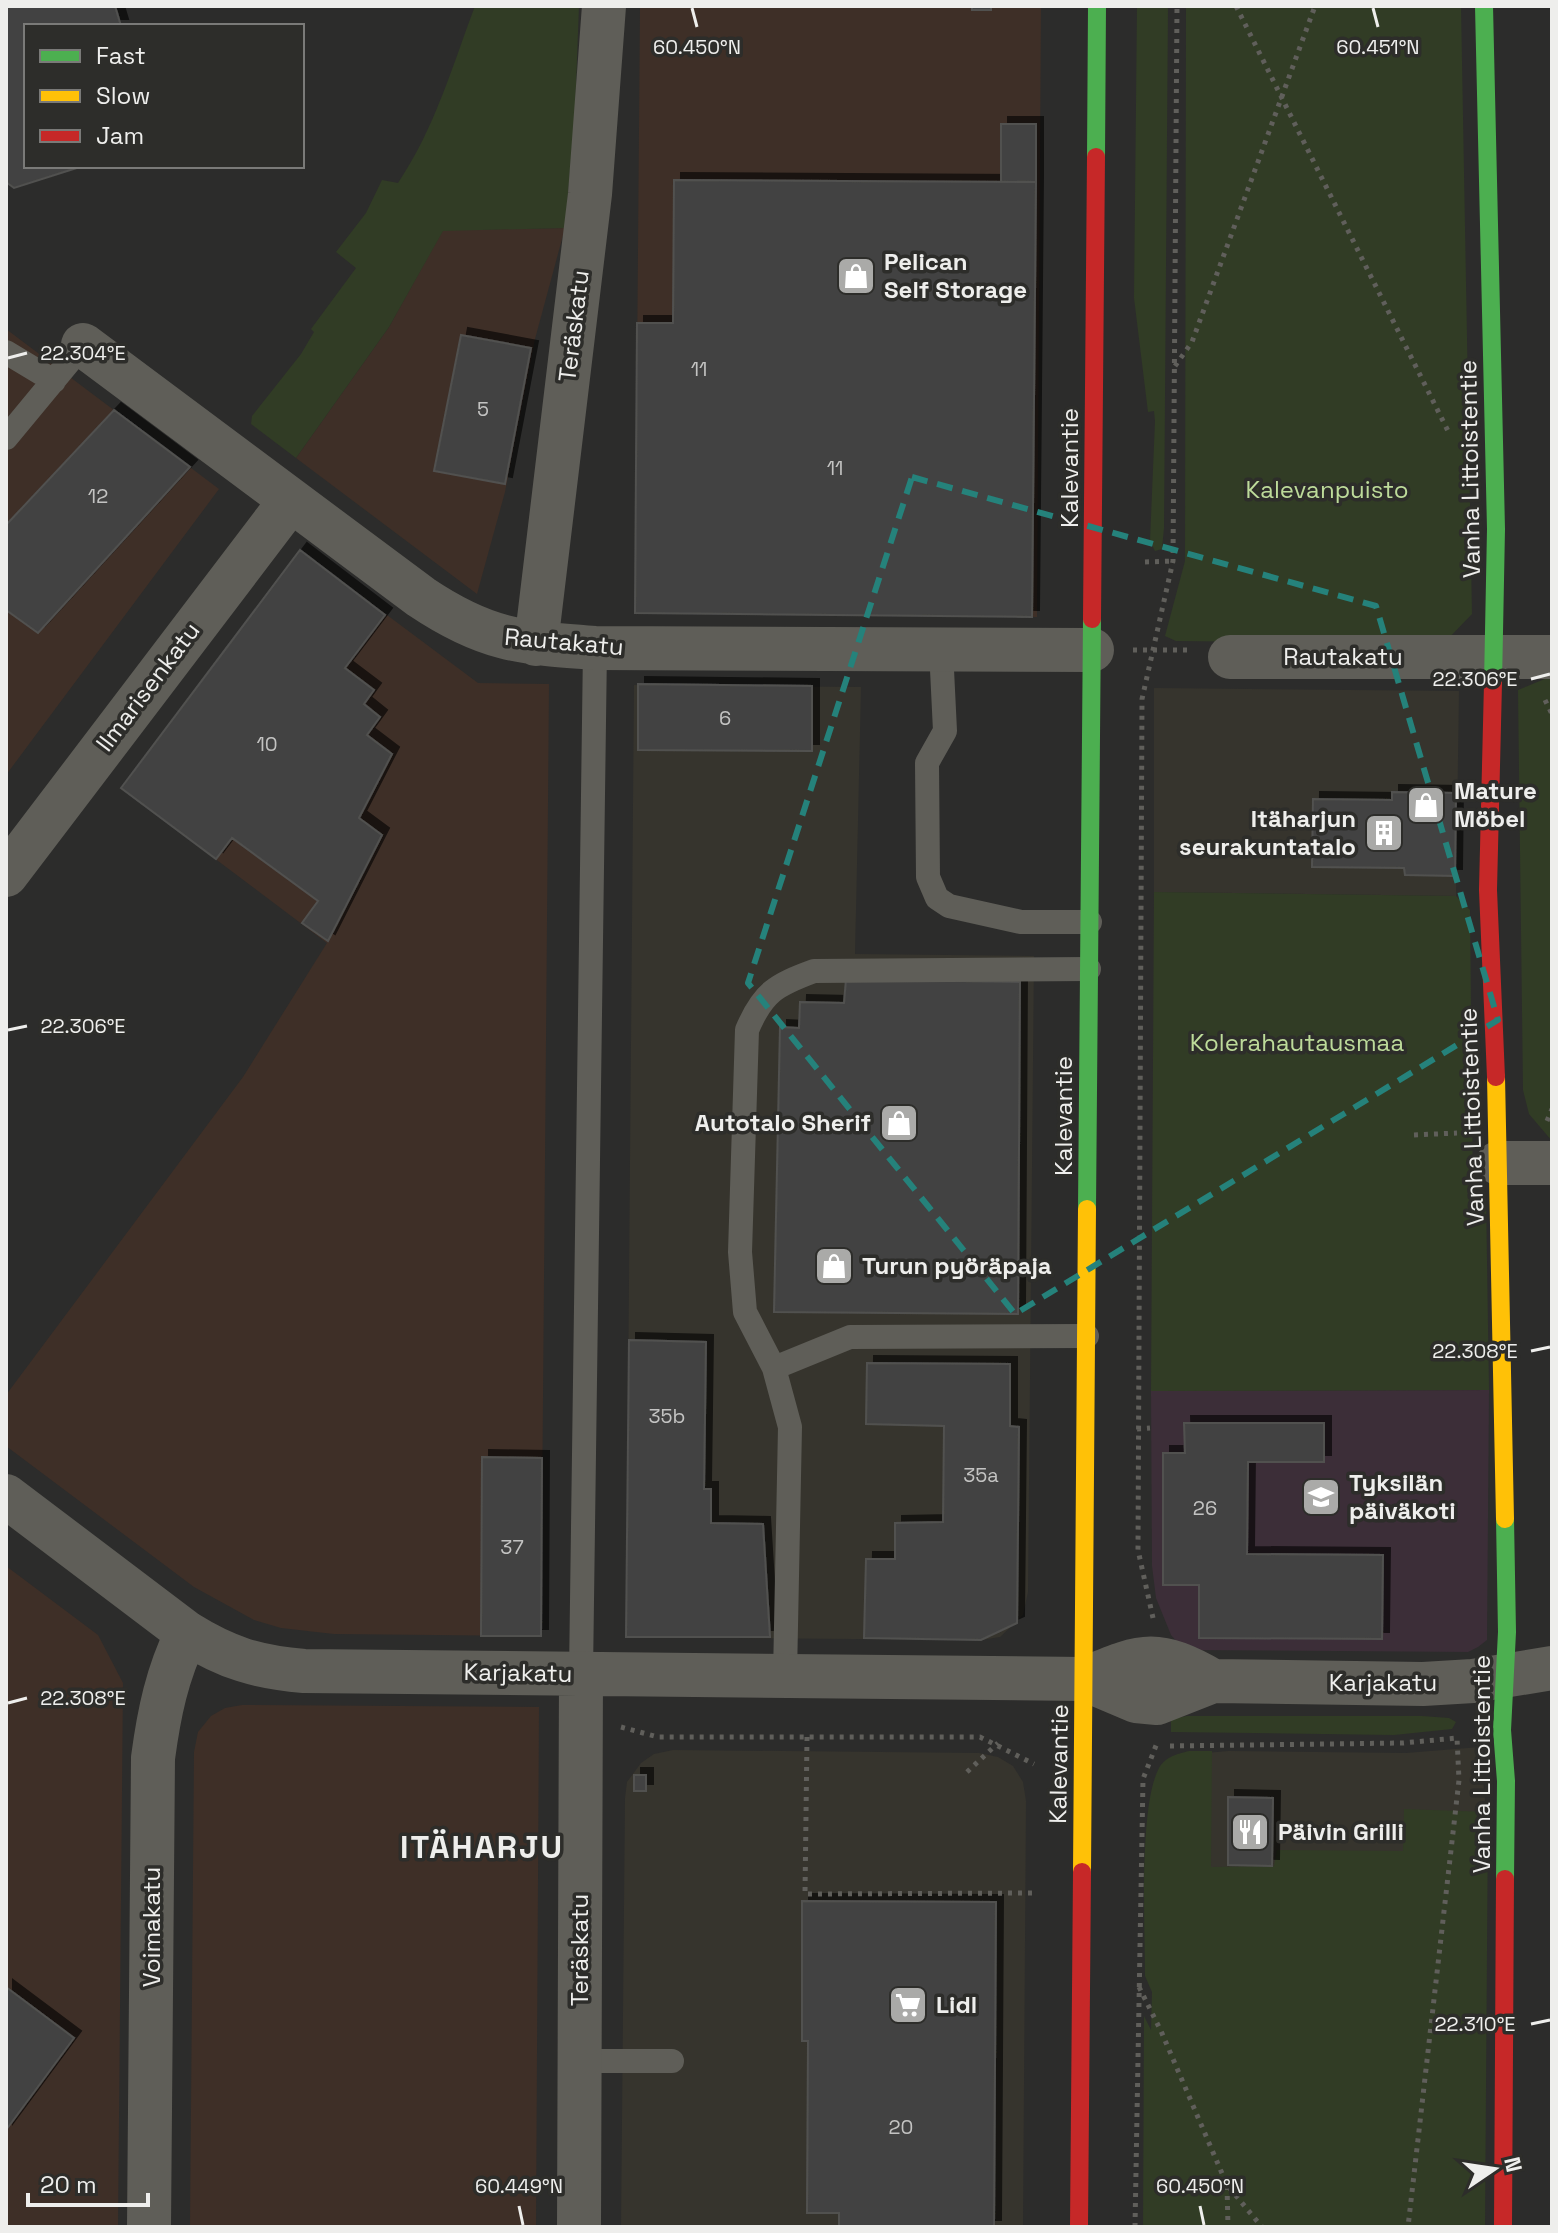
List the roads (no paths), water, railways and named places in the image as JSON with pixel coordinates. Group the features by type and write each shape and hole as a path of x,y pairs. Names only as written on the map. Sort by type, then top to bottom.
{"main road":[{"name":"Kalevantie","path":"1079,2227 1097,6"},
{"name":"Vanha Littoistentie","path":"1484,6 1496,514 1488,890 1498,1163 1507,1632 1504,1677 1503,2227"}],"street":[{"name":"Teräskatu","path":"536,644 590,194 604,6"},
{"name":"Rautakatu","path":"83,345 450,617 480,633 536,644 595,648 1092,650"},
{"name":"Ilmarisenkatu","path":"6,875 291,500"},
{"name":"Rautakatu","path":"1230,657 1552,657"},
{"path":"1498,1163 1552,1163"},
{"name":"Karjakatu","path":"6,1496 187,1633 214,1650 258,1667 581,1686 785,1676 1084,1679 1136,1701 1157,1703 1169,1702 1213,1681 1423,1684 1504,1677 1552,1668"},
{"name":"Voimakatu","path":"149,2227 153,1758 161,1702 171,1665 187,1633"},
{"name":"Teräskatu","path":"579,2227 581,1686"}],"lane":[{"path":"6,438 83,345"},
{"path":"6,352 54,381"},
{"path":"581,1686 595,648"},
{"path":"941,649 945,731 927,763 928,877 937,898 949,906 1021,922 1090,922"},
{"path":"785,1676 790,1427 774,1368 745,1312 740,1252 747,1030 758,1005 779,984 814,971 1089,969"},
{"path":"774,1368 850,1337 1087,1336"},
{"path":"580,2061 672,2061"}],"place":[{"name":"Pelican Self Storage","path":"856,276"},
{"name":"Mature Möbel","path":"1426,805"},
{"name":"Itäharjun seurakuntatalo","path":"1384,833"},
{"name":"Autotalo Sherif","path":"899,1123"},
{"name":"Turun pyöräpaja","path":"834,1266"},
{"name":"Tyksilän päiväkoti","path":"1321,1497"},
{"name":"Päivin Grilli","path":"1250,1832"},
{"name":"Lidl","path":"908,2005"}],"district":[{"name":"ITÄHARJU","path":"482,1847"}],"park label":[{"name":"Kalevanpuisto","path":"1327,490"},
{"name":"Kolerahautausmaa","path":"1297,1043"}]}
